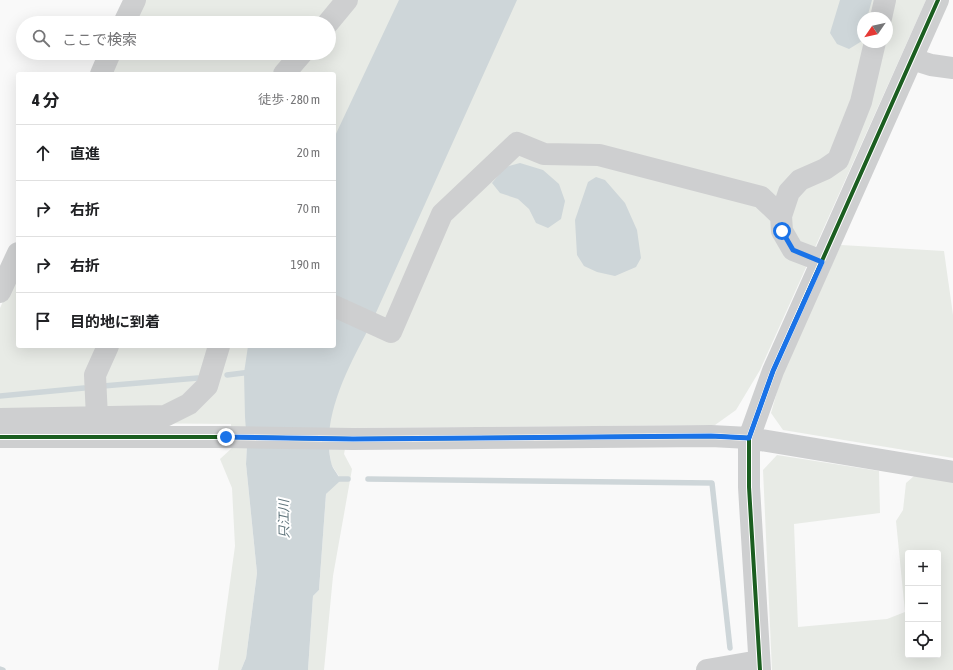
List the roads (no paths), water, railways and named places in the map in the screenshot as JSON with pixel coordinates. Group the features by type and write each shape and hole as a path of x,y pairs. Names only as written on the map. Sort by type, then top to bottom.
{"street":[{"path":"127,16 135,0"},
{"path":"334,16 347,0"},
{"path":"882,12 885,0"},
{"path":"707,670 760,666 749,487 749,438 773,371 938,0"},
{"path":"822,262 793,250 782,231 781,216 789,192 800,180 825,169 838,160 861,102 874,48"},
{"path":"912,59 931,65 953,68"},
{"path":"101,72 107,60"},
{"path":"286,72 296,60"},
{"path":"336,307 391,332 442,214 517,143 544,154 599,155 761,197 781,216"},
{"path":"0,292 16,257"},
{"path":"97,418 95,375 107,348"},
{"path":"0,419 165,416 189,404 207,386 218,348"},
{"path":"0,437 226,437 353,439 703,436 749,438 953,472"}],"water":[{"name":"只江川","path":"399,0 517,0 370,326 346,374 333,409 329,445 332,465 340,481 326,494 319,590 313,596 308,670 241,670 246,658 257,573 246,464 247,444 244,373 248,348 336,348 336,134"},
{"path":"840,0 872,0 869,12 857,12 857,44 849,49 837,44 830,33"},
{"path":"520,163 543,170 559,184 565,201 561,219 548,228 536,223 529,209 518,199 500,193 492,183 505,167"},
{"path":"596,177 605,180 625,203 637,230 641,258 636,267 615,276 597,272 584,266 577,255 575,220 588,182"}],"waterway":[{"path":"227,375 251,372"},
{"path":"103,386 198,378"},
{"path":"0,396 84,388"},
{"path":"334,479 348,479"},
{"path":"368,479 712,483 730,648"}]}
